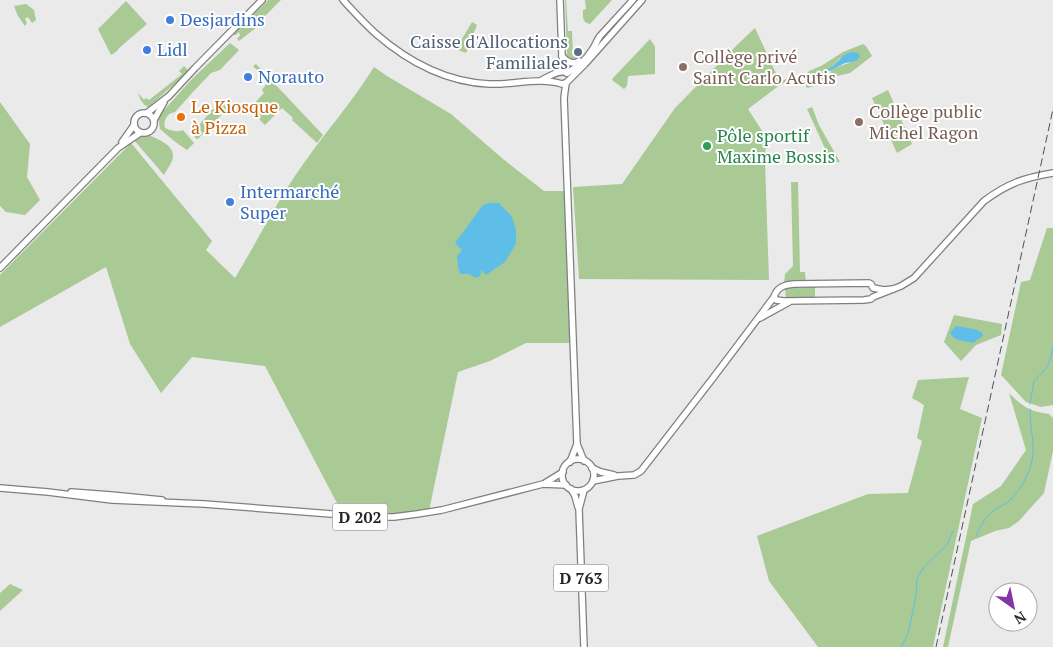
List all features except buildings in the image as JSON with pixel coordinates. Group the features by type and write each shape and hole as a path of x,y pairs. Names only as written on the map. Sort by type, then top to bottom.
{"main road":[{"path":"134,126 140,132 150,131 154,126 154,120 169,96 262,0"},
{"path":"343,0 392,48 412,60 434,71 459,79 488,84 540,80 562,84 586,58 600,36 633,0"},
{"path":"560,0 562,58 567,77 564,98 577,444 584,461"},
{"path":"567,77 572,77 585,64 642,0"},
{"path":"562,58 576,63 593,49"},
{"path":"562,58 555,77 564,98"},
{"path":"540,80 563,71 567,77"},
{"path":"0,268 118,148 134,126 136,117 141,113 147,113 169,96"},
{"path":"147,113 154,120"},
{"path":"118,148 140,132"},
{"path":"774,297 776,300 789,302 871,299 873,296 893,289 914,278 993,194 1020,180 1053,173"},
{"path":"593,481 634,475 641,471 756,321 779,288 786,285 869,283 874,288 893,289"},
{"path":"873,296 874,288"},
{"path":"756,321 789,302"},
{"path":"570,462 574,460 584,461 592,468 594,471 593,481 588,488 580,491 568,487 563,480 564,468 570,462 577,444"},
{"path":"592,468 618,476"},
{"name":"D 202","path":"0,488 103,494 174,502 351,516 394,517 442,510 543,484 563,472"},
{"name":"D 202","path":"543,484 568,487"},
{"name":"D 763","path":"568,487 575,496 579,510"},
{"name":"D 763","path":"584,490 579,510 584,647"}],"green space":[{"path":"268,0 281,0 265,16 256,21 257,27 239,41 237,38 240,36 239,32 236,35 232,35"},
{"path":"565,0 568,31 572,31 573,56 581,56 581,51 585,54 578,60 569,60 565,55 567,54"},
{"path":"585,0 612,0 590,24 584,19"},
{"path":"126,1 147,24 111,55 98,29"},
{"path":"26,4 34,10 36,20 32,23 28,17 25,19 27,23 25,26 14,6"},
{"path":"472,22 477,25 466,53 456,49"},
{"name":"Pôle sportif Maxime Bossis","path":"755,28 780,82 788,78 789,81 781,84 748,109 766,137 765,162 769,280 579,279 573,187 622,184 675,108"},
{"path":"650,39 655,47 655,74 628,76 627,86 624,89 612,80 613,78"},
{"path":"230,43 239,50 220,70 211,73 175,112 168,115 165,120 165,128 176,131 183,130 194,143 187,150 160,129 158,117 190,81"},
{"path":"863,44 872,56 850,73 829,78 831,70 859,58 840,58 833,66 817,75 819,77 829,72 827,80 824,78 819,81 821,84 807,88 803,79 809,71 843,52"},
{"path":"256,64 323,135 317,143 282,108 265,125 249,109 264,93 262,90 267,83 253,66"},
{"path":"184,66 189,71 151,105 148,107 143,103 138,93 144,100 146,98 149,100 182,74 179,71"},
{"path":"374,67 451,114 544,191 566,191 571,343 526,343 490,361 458,372 429,511 391,517 339,507 265,366 192,357 161,393 130,344 106,267 0,327 0,275 131,143 212,241 206,250 235,278 295,177"},
{"path":"888,90 912,144 897,153 872,98"},
{"path":"0,102 30,144 27,177 40,200 25,215 6,212 0,206"},
{"path":"225,104 227,109 198,139 195,138 194,131 212,110"},
{"path":"812,107 819,125 840,162 834,162 829,157 807,109"},
{"path":"148,135 166,144 172,151 172,161 164,175 133,139 138,136"},
{"path":"791,182 798,182 800,272 805,272 806,283 784,284 785,274 793,266"},
{"path":"1047,228 1053,228 1053,405 1041,407 1026,402 1001,375 1021,282 1030,280"},
{"path":"815,287 815,298 786,299 785,288"},
{"path":"954,315 1002,324 1001,335 976,345 961,361 944,342"},
{"path":"969,377 960,409 982,418 933,647 818,647 769,581 757,536 868,494 908,493 922,441 917,438 924,405 912,398 918,380"},
{"path":"1009,393 1027,408 1049,414 1053,418 1053,451 1044,493 1019,521 1009,528 995,531 971,541 948,647 943,647 973,504 1001,486 1026,450"},
{"path":"10,584 23,590 0,611 0,593"}],"water":[{"path":"851,52 858,53 860,55 859,58 818,77 817,75 833,66 844,55"},
{"path":"499,203 512,217 516,230 516,244 505,262 486,275 482,270 477,278 468,274 460,274 457,256 462,250 455,243 483,205"},
{"path":"956,326 974,329 983,335 973,343 954,338 950,333"}],"waterway":[{"path":"1030,404 1034,381 1047,366 1053,345"},
{"path":"976,536 988,516 1010,500 1028,474 1033,452 1030,409"},
{"path":"901,647 909,630 916,595 917,578 924,567 947,545 953,531"}],"railway":[{"path":"936,647 1053,109"}],"place":[{"name":"Desjardins","path":"170,20"},
{"name":"Lidl","path":"147,50"},
{"name":"Caisse d'Allocations Familiales","path":"578,52"},
{"name":"Collège privé Saint Carlo Acutis","path":"683,67"},
{"name":"Norauto","path":"248,77"},
{"name":"Le Kiosque à Pizza","path":"181,117"},
{"name":"Collège public Michel Ragon","path":"859,122"},
{"name":"Pôle sportif Maxime Bossis","path":"707,146"},
{"name":"Intermarché Super","path":"230,202"}]}
